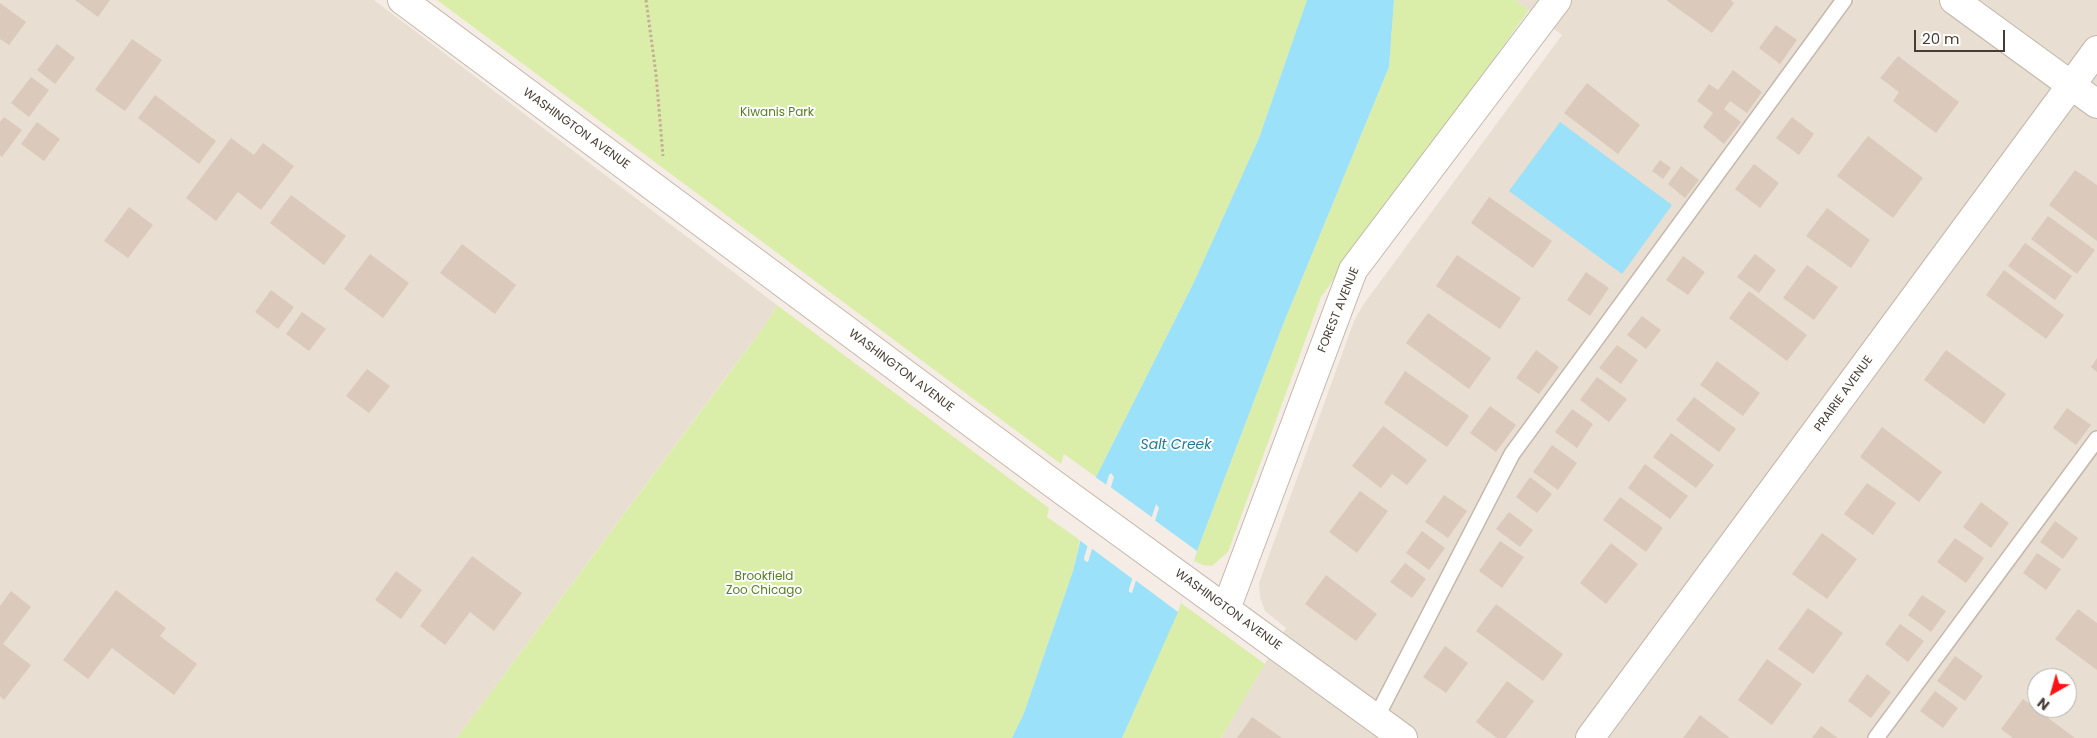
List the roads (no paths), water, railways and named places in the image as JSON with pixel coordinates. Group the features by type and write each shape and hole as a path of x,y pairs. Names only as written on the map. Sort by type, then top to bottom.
{"street":[{"name":"WASHINGTON AVENUE","path":"402,0 1055,485 1403,738"},
{"name":"FOREST AVENUE","path":"1226,609 1353,270 1557,0"},
{"path":"1954,0 2097,104"},
{"name":"PRAIRIE AVENUE","path":"1590,738 2097,50"}],"lane":[{"path":"1376,718 1512,454 1844,0"},
{"path":"1876,738 2097,439"}],"water":[{"name":"Salt Creek","path":"1307,0 1394,0 1389,67 1282,327 1197,551 1178,612 1122,738 1012,738 1024,713 1073,571 1096,477 1194,282 1259,138","holes":["1111,473 1114,477 1088,562 1084,558","1156,504 1159,508 1132,593 1129,592 1129,589"]},
{"path":"1560,122 1672,205 1622,274 1509,191"}],"park label":[{"name":"Kiwanis Park","path":"777,113"},
{"name":"Brookfield Zoo Chicago","path":"764,584"}]}
